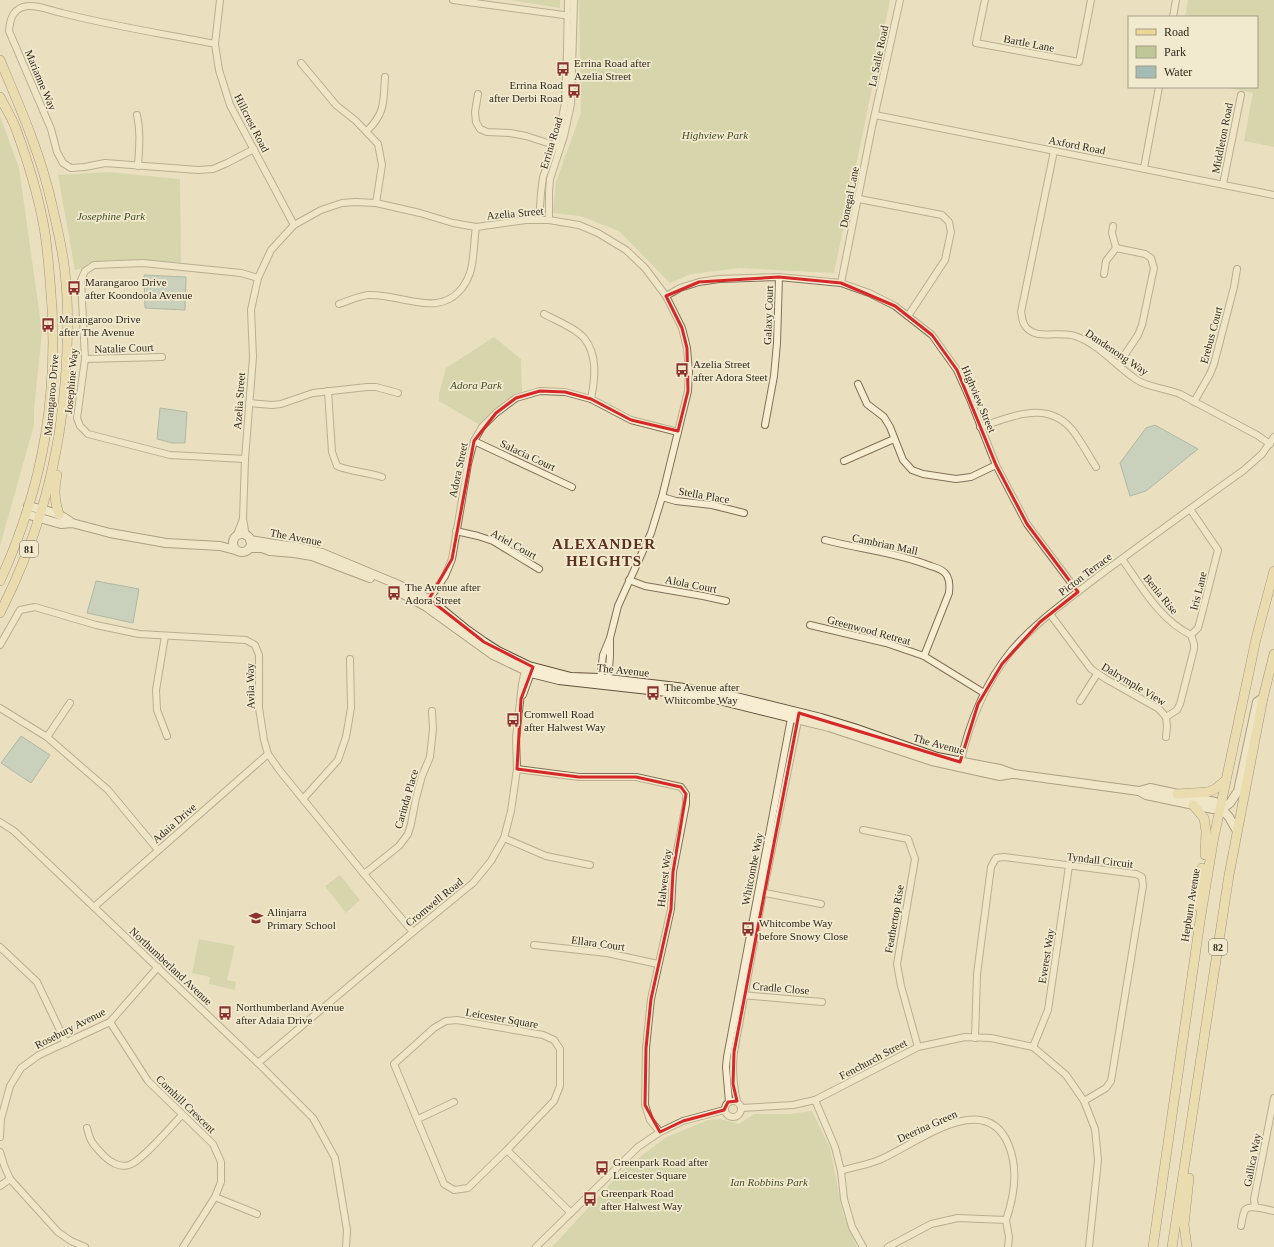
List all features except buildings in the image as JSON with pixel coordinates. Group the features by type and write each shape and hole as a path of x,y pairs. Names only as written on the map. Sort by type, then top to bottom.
{"main road":[{"name":"Marangaroo Drive","path":"0,60 33,140 52,204 65,273 67,327 66,377 60,436 41,514 26,556 0,613"},
{"name":"Marangaroo Drive","path":"0,97 16,128 35,187 44,223 53,316 53,373 48,424 36,480 27,510 10,559 0,581"},
{"path":"59,514 55,501 55,489 61,456 60,436"},
{"name":"Hepburn Avenue","path":"1155,1245 1212,842 1256,640 1274,571"},
{"name":"82","path":"1172,1247 1229,875 1263,698 1274,654"},
{"path":"1177,794 1208,792 1215,789 1226,780"},
{"path":"1194,805 1204,817 1206,831 1206,850 1198,891 1197,912 1200,921"},
{"path":"1187,1247 1184,1225 1191,1152 1189,1137"}],"street":[{"name":"Hillcrest Road","path":"220,0 215,44 219,70 230,105 294,225"},
{"path":"453,0 571,16"},
{"name":"Errina Road","path":"539,220 543,177 557,146 564,136 571,104 571,16 568,0"},
{"name":"Errina Road","path":"571,16 574,0"},
{"name":"La Salle Road","path":"875,115 900,0"},
{"name":"Bartle Lane","path":"985,0 976,43 1079,62 1091,0"},
{"path":"1173,16 1176,0"},
{"name":"Marianne Way","path":"215,44 86,20 34,6 24,6 15,12 10,20 9,32 51,129 57,152 63,163 71,168 104,163 198,170 213,169 254,149"},
{"path":"301,63 336,105 367,131 378,144 382,165 376,203"},
{"path":"367,131 378,120 382,109 385,77"},
{"path":"1144,168 1159,88"},
{"path":"478,94 475,112 476,122 480,129 487,132 510,133 526,136 557,146"},
{"name":"Middleton Road","path":"1223,184 1241,95"},
{"path":"137,115 140,128 138,166"},
{"name":"Axford Road","path":"875,115 1274,195"},
{"name":"Donegal Lane","path":"841,283 875,115"},
{"name":"Errina Road","path":"549,220 550,179 557,146"},
{"name":"Dandenong Way","path":"1054,151 1021,312 1024,325 1032,333 1064,333 1074,335 1088,341 1138,381 1170,390 1257,435 1270,444"},
{"path":"859,199 942,215 949,222 951,232 945,260 908,316"},
{"name":"Azelia Street","path":"235,543 242,519 253,357 251,310 258,278 271,250 294,225 321,210 342,203 376,203 420,213 453,223 476,227 526,220 549,220 579,225 598,233 626,250 645,268 666,296 682,328 687,348 689,372 688,391 662,497 651,532 618,606 610,638 603,655 604,682"},
{"path":"1113,226 1112,233 1116,248"},
{"path":"339,304 367,296 386,296 429,304 441,303 452,297 463,287 471,272 476,227"},
{"path":"1116,248 1145,254 1151,258 1154,268 1142,325 1138,335 1118,365"},
{"path":"1104,274 1106,261 1116,248"},
{"name":"Josephine Way","path":"245,459 170,455 88,434 80,426 77,418 85,359 81,280 85,271 94,265 143,263 242,273 258,278"},
{"name":"Erebus Court","path":"1194,402 1214,364 1234,287 1237,269"},
{"name":"Highview Street","path":"666,296 680,288 699,282 719,279 779,277 841,283 869,293 895,306 932,335 957,370 996,465 1027,524 1078,592"},
{"name":"Galaxy Court","path":"765,425 774,376 777,343 779,277"},
{"path":"544,314 569,327 584,338 593,355 595,380 591,399"},
{"name":"Natalie Court","path":"85,359 162,357"},
{"path":"858,384 868,404 884,417 890,427 903,460 912,470 923,474 956,479 971,477 996,465"},
{"path":"249,403 272,405 281,404 313,393 376,387 398,393"},
{"path":"328,391 332,452 337,466 349,471 364,472 382,477"},
{"name":"Adora Street","path":"427,602 445,576 452,559 468,464 474,441 482,428 496,413 516,398 540,391 565,392 591,399 631,420 678,432"},
{"path":"980,427 1020,414 1043,413 1059,417 1076,433 1096,467"},
{"name":"Picton Terrace","path":"959,765 970,725 984,693 998,669 1012,650 1026,635 1078,592 1244,470 1262,454 1274,437"},
{"path":"844,461 894,439"},
{"name":"Salacia Court","path":"474,441 572,487"},
{"name":"Stella Place","path":"662,497 676,501 712,505 744,513"},
{"name":"Iris Lane","path":"1190,509 1218,550 1198,628 1191,635"},
{"path":"27,510 41,514 61,524 72,523 110,533 166,543 220,546 235,543 241,534 249,541 243,552 235,543"},
{"path":"41,514 59,514 64,516 72,523"},
{"name":"Azelia Street","path":"242,519 249,541"},
{"name":"Ariel Court","path":"456,531 493,541 539,569"},
{"name":"Cambrian Mall","path":"825,540 909,558 938,568 944,572 949,578 949,593 924,656"},
{"name":"The Avenue","path":"249,541 270,551 312,556 373,579 427,602 493,655 559,680 604,682 703,696 795,715 932,761 959,765 1000,776 1014,774 1139,791 1146,795 1213,809 1220,807"},
{"name":"Benia Rise","path":"1122,559 1160,612 1180,629 1191,635"},
{"name":"Alola Court","path":"629,580 646,586 726,601"},
{"name":"Avila Way","path":"0,645 20,610 34,607 96,626 139,634 246,640 255,645 259,655 259,708 264,740 268,754 278,769 413,932"},
{"name":"Dalrymple View","path":"1050,614 1087,664 1097,674 1159,709 1166,717 1166,737"},
{"name":"Greenwood Retreat","path":"810,625 886,643 924,656 984,693"},
{"path":"1166,717 1176,710 1180,704 1194,649 1191,635"},
{"path":"165,636 156,690 157,710 167,736"},
{"path":"303,799 338,760 346,737 351,708 350,659"},
{"name":"Cromwell Road","path":"258,1063 473,883 491,861 504,838 511,810 517,769 516,738 522,684 529,669"},
{"path":"1080,701 1097,674"},
{"path":"1220,807 1226,806 1230,803 1238,792 1257,702 1263,698"},
{"path":"47,737 70,703"},
{"path":"0,708 47,737 108,790 158,850"},
{"name":"Carinda Place","path":"364,874 399,846 408,834 412,824 416,798 422,776 430,757 434,729 432,711"},
{"name":"Whitcombe Way","path":"741,1108 736,1101 732,1066 742,995 795,715"},
{"name":"Adaia Drive","path":"94,907 268,754"},
{"name":"Halwest Way","path":"517,769 579,777 636,777 681,787 686,794 686,804 673,872 671,909 651,999 646,1048 645,1106 650,1120 660,1132"},
{"name":"The Avenue","path":"1139,791 1150,788 1215,802 1229,817 1237,831"},
{"name":"Northumberland Avenue","path":"0,822 14,831 158,966 313,1118 335,1158 347,1230 346,1247"},
{"name":"Feathertop Rise","path":"863,830 908,839 915,859 897,964 901,986 918,1046"},
{"path":"504,838 546,856 590,865"},
{"name":"Tyndall Circuit","path":"975,1038 977,974 991,867 996,858 1004,857 1136,874 1142,877 1143,886 1111,1081 1106,1088 1084,1101"},
{"name":"Everest Way","path":"1033,1047 1048,1010 1069,866"},
{"path":"761,893 821,904"},
{"name":"Ellara Court","path":"534,945 607,953 658,964"},
{"path":"0,947 37,982 66,1042"},
{"name":"Rosebury Avenue","path":"0,1137 1,1119 10,1086 21,1068 39,1055 110,1022 158,966"},
{"name":"Whitcombe Way","path":"729,1102 727,1057 742,995"},
{"name":"Cradle Close","path":"742,995 822,1002"},
{"name":"Leicester Square","path":"457,1020 543,1035 554,1040 560,1049 560,1086 554,1101 507,1150 468,1188 454,1190 444,1184 394,1064 434,1028 446,1021 457,1020"},
{"name":"Cornhill Crescent","path":"110,1022 148,1081 213,1144 220,1162 221,1182 215,1197 183,1247"},
{"name":"Fenchurch Street","path":"741,1108 793,1106 815,1100 918,1046 965,1037 991,1038 1033,1047 1066,1075 1084,1101 1095,1129 1098,1160 1089,1247"},
{"name":"Gallica Way","path":"1255,1207 1254,1200 1274,1098"},
{"path":"736,1101 732,1100 726,1104 724,1110 726,1115 734,1118 739,1115 741,1108"},
{"path":"815,1100 836,1147 841,1171 844,1199 852,1227 863,1247"},
{"path":"418,1119 454,1102"},
{"path":"536,1247 638,1147 660,1132 683,1121 724,1110"},
{"path":"87,1128 90,1141 108,1160 118,1165 128,1166 138,1160 182,1115"},
{"name":"Deerina Green","path":"841,1171 878,1160 952,1124 976,1118 988,1121 999,1128 1005,1136 1012,1153 1014,1163 1010,1208 1006,1220"},
{"path":"1267,1134 1274,1136"},
{"path":"507,1150 571,1213"},
{"path":"0,1152 10,1179 58,1232 71,1241 85,1247"},
{"path":"0,1186 10,1179"},
{"path":"215,1197 257,1214"},
{"path":"1241,1226 1245,1210 1248,1207 1274,1211"},
{"path":"888,1247 931,1224 958,1218 1006,1220 1009,1237 1008,1247"}],"highlighted area":[{"path":"779,277 841,283 895,306 932,335 957,370 996,465 1027,524 1078,592 1040,622 1002,664 978,704 960,762 799,713 734,1052 733,1084 737,1101 728,1102 724,1110 683,1121 660,1132 645,1105 646,1048 651,999 671,909 673,872 686,794 681,787 636,777 579,777 517,769 521,699 533,667 484,642 429,599 452,559 474,441 496,413 516,398 540,391 565,392 591,399 631,420 678,431 688,391 687,348 682,328 666,296 699,282"}],"green space":[{"path":"510,0 560,0 560,8"},
{"name":"Highview Park","path":"579,0 890,0 834,273 740,268 691,274 670,283 619,231 580,216 553,213 556,182 581,113"},
{"path":"1188,0 1274,0 1274,147 1244,141 1253,93 1228,88 1258,88 1258,16 1185,16"},
{"path":"0,116 19,168 42,332 34,410 34,425 0,546"},
{"name":"Josephine Park","path":"108,172 180,179 181,263 145,260 93,261 83,268 75,270 58,175"},
{"name":"Adora Park","path":"494,337 521,359 522,394 498,406 483,420 480,425 439,401 439,394 446,368"},
{"path":"340,875 360,900 346,913 325,886"},
{"path":"199,939 235,946 227,980 236,982 235,990 209,984 210,977 192,973"},
{"name":"Ian Robbins Park","path":"812,1111 830,1148 843,1214 857,1247 552,1247 623,1170 665,1138 708,1120 720,1119 739,1124 754,1114 790,1114"}],"water":[{"path":"144,275 186,277 185,310 145,308"},
{"path":"160,408 187,412 185,443 172,443 157,439"},
{"path":"1155,425 1198,449 1146,491 1130,496 1120,463 1146,428"},
{"path":"96,581 139,589 133,623 87,613"},
{"path":"21,736 50,755 31,783 1,763"}],"place":[{"name":"Errina Road after Azelia Street","path":"563,69"},
{"name":"Errina Road after Derbi Road","path":"574,91"},
{"name":"Marangaroo Drive after Koondoola Avenue","path":"74,288"},
{"name":"Marangaroo Drive after The Avenue","path":"48,325"},
{"name":"Azelia Street after Adora Steet","path":"682,370"},
{"name":"The Avenue after Adora Street","path":"394,593"},
{"name":"The Avenue after Whitcombe Way","path":"653,693"},
{"name":"Cromwell Road after Halwest Way","path":"513,720"},
{"name":"Alinjarra Primary School","path":"256,918"},
{"name":"Whitcombe Way before Snowy Close","path":"748,929"},
{"name":"Northumberland Avenue after Adaia Drive","path":"225,1013"},
{"name":"Greenpark Road after Leicester Square","path":"602,1168"},
{"name":"Greenpark Road after Halwest Way","path":"590,1199"}],"district":[{"name":"ALEXANDER HEIGHTS","path":"604,552"}]}
